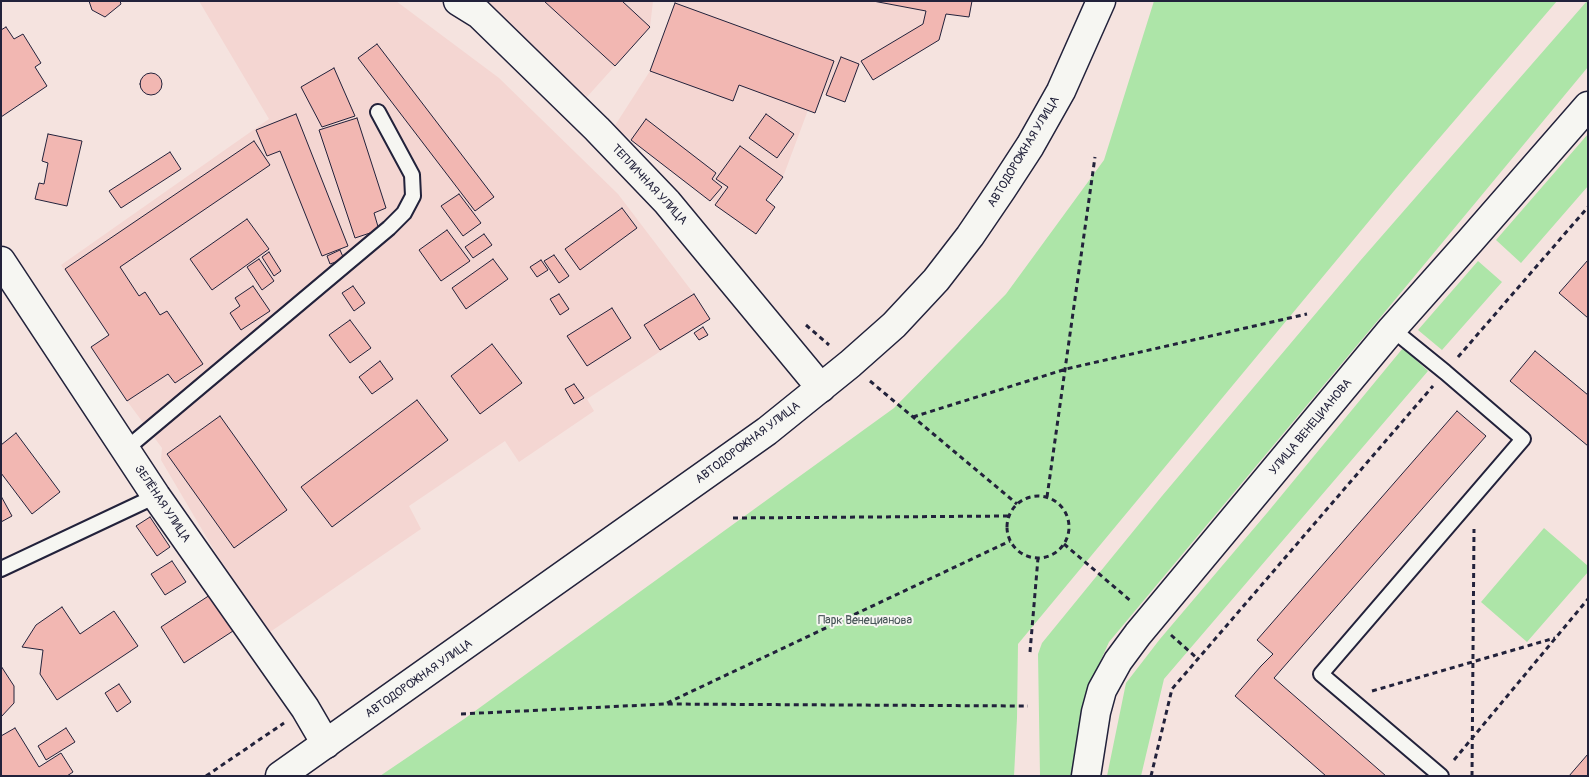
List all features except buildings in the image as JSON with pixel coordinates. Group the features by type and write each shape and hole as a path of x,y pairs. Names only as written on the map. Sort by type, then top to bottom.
{"street":[{"name":"ТЕПЛИЧНАЯ УЛИЦА","path":"458,1 479,14 597,129 667,202 821,388"},
{"name":"АВТОДОРОЖНАЯ УЛИЦА","path":"280,776 767,431 860,356 894,325 936,280 970,236 1030,146 1052,107 1101,1"},
{"name":"УЛИЦА ВЕНЕЦИАНОВА","path":"1086,776 1096,712 1102,690 1118,661 1151,618 1392,329 1588,106"},
{"name":"ЗЕЛЁНАЯ УЛИЦА","path":"1,261 156,496 305,708 326,744"}],"lane":[{"path":"126,449 382,235 404,213 413,196 412,175 378,112"},
{"path":"1392,329 1522,439 1321,674 1441,776"},
{"path":"1,569 156,496"}],"path":[{"path":"1047,497 1095,157"},
{"path":"1151,776 1172,688 1588,206"},
{"path":"913,417 1066,369 1307,314"},
{"path":"1472,776 1474,495"},
{"path":"1036,496 1047,497 1055,501 1067,516 1069,525 1068,535 1064,544 1057,552 1048,556 1038,558 1021,553 1010,541 1007,533 1009,516 1017,504 1026,498 1036,496"},
{"path":"733,518 1009,516"},
{"path":"665,704 1010,541"},
{"path":"1030,652 1038,558"},
{"path":"1454,761 1588,599"},
{"path":"1350,698 1556,638"},
{"path":"461,714 665,704 1028,706"},
{"path":"206,776 305,708"}],"shaded area":[{"path":"199,1 396,1 499,78 618,194 694,294 710,319 587,399 594,411 519,462 505,441 409,506 421,529 270,632 217,555 161,460 162,448 127,401 91,347 109,335 61,265 269,119"},
{"path":"474,1 653,1 650,27 586,98 533,46"},
{"path":"675,1 972,1 969,17 947,14 939,40 873,80 861,62 845,102 823,92 815,113 808,110 783,177 766,200 775,207 756,234 614,127 650,71"}],"green space":[{"name":"Парк Венецианова","path":"1154,1 1557,1 1394,191 1018,644 1014,776 380,776 464,719 894,408 1006,294 1104,160"},
{"path":"1587,1 1588,67 1109,642 1088,689 1071,776 1040,776 1038,654 1042,643 1162,496 1360,261"},
{"path":"1588,134 1588,186 1521,263 1496,240"},
{"path":"1478,261 1502,282 1442,350 1418,330"},
{"path":"1403,348 1428,371 1164,679 1141,776 1107,776 1126,683 1160,639"},
{"path":"1544,528 1588,566 1588,572 1527,642 1481,602"}]}
